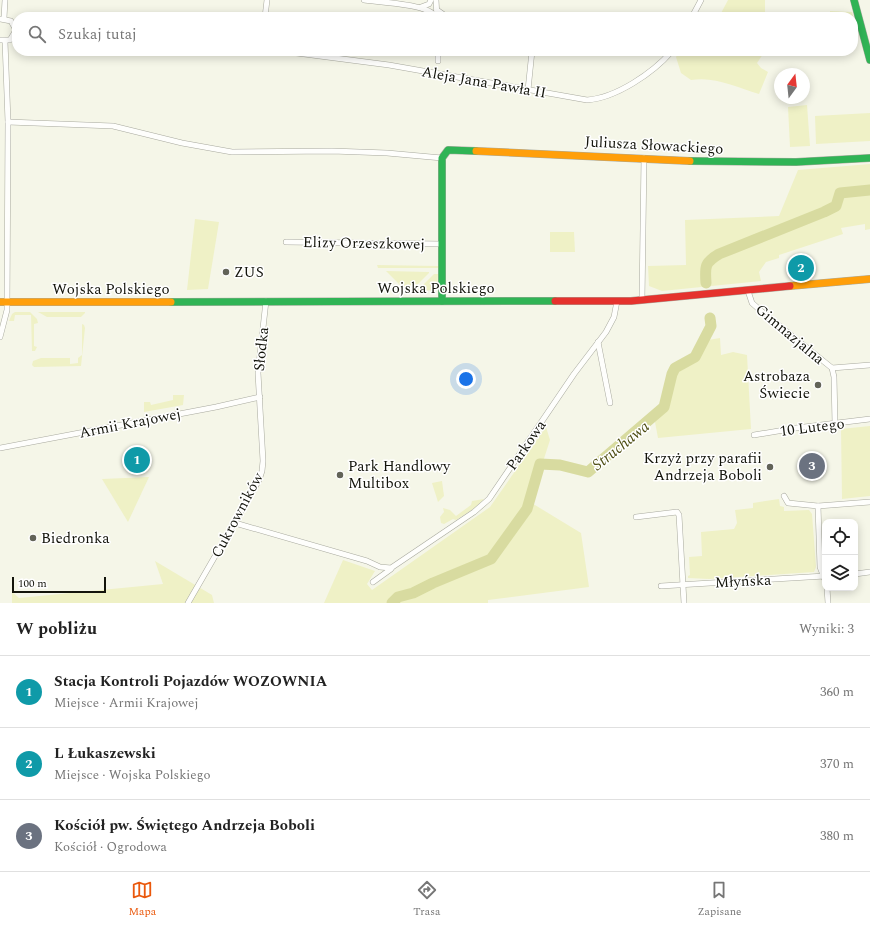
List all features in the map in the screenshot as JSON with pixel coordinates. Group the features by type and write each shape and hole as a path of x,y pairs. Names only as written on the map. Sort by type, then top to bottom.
{"street":[{"path":"5,0 2,19 12,22"},
{"path":"266,12 267,0"},
{"path":"364,0 421,7 432,12"},
{"path":"421,7 429,4 431,0"},
{"path":"436,0 438,10 440,12"},
{"path":"695,12 701,0"},
{"path":"854,0 857,12"},
{"path":"858,15 870,60"},
{"path":"0,337 8,310 4,302 8,122 2,41 12,38"},
{"name":"Aleja Jana Pawła II","path":"320,56 389,65 576,99 601,98 623,88 655,67 667,56"},
{"path":"438,56 438,61"},
{"path":"528,90 531,56"},
{"path":"8,122 119,127 182,143 232,152 332,151 387,153 442,158 442,301"},
{"name":"Juliusza Słowackiego","path":"442,158 445,152 452,150 755,162 870,158"},
{"path":"642,300 644,158"},
{"name":"Elizy Orzeszkowej","path":"286,242 442,244"},
{"name":"Wojska Polskiego","path":"4,302 616,301 748,291 870,279"},
{"name":"Gimnazjalna","path":"748,291 752,303 832,368 834,377 835,424"},
{"name":"Słodka","path":"260,397 258,373 266,301"},
{"name":"Parkowa","path":"373,582 391,568 481,507 489,499 613,320 616,301"},
{"path":"598,342 610,403"},
{"path":"832,368 870,365"},
{"name":"Armii Krajowej","path":"0,448 216,407 260,397"},
{"name":"Cukrowników","path":"188,603 235,523 262,471 260,397"},
{"name":"10 Lutego","path":"754,435 870,419"},
{"path":"784,496 788,502 818,506 870,502"},
{"path":"818,506 817,516 820,567 822,572"},
{"path":"636,518 677,512 680,523 684,603"},
{"path":"235,523 367,561 380,567 391,568"},
{"path":"858,574 870,572"},
{"name":"Młyńska","path":"661,586 822,578"},
{"path":"827,591 828,603"}],"green space":[{"path":"728,0 765,0 765,12 722,12"},
{"path":"830,11 852,12 830,12"},
{"path":"762,56 757,63 761,68 768,72 759,94 734,85 717,81 700,79 691,80 681,73 676,57"},
{"path":"807,105 810,146 790,147 788,107"},
{"path":"870,113 870,141 816,144 815,116"},
{"path":"870,164 870,229 865,230 865,224 841,228 843,234 779,255 779,258 766,262 759,272 761,281 662,291 649,286 648,266 686,265 685,220 779,216 798,170"},
{"path":"195,219 219,222 208,289 187,290"},
{"path":"550,232 574,232 575,252 550,252"},
{"path":"377,265 438,266 438,268 378,268"},
{"path":"386,271 429,273 416,286 401,286"},
{"path":"434,274 438,274 437,290 417,291"},
{"path":"15,312 30,312 37,319 38,323 34,324 34,346 37,347 35,351 32,351 31,315 15,315 14,321 9,321 12,314"},
{"path":"38,312 85,313 81,317 47,317"},
{"path":"82,324 85,328 81,366 34,367 32,365 33,361 41,358 70,358 70,364 78,363 78,358 82,355"},
{"path":"720,338 721,355 733,352 747,355 751,429 658,438 655,422 667,407 677,373 697,360 708,340"},
{"path":"173,395 184,395 183,405 144,412 144,402 150,402 151,405 173,400"},
{"path":"870,426 870,496 842,499 841,429"},
{"path":"546,427 550,440 530,502 581,533 589,587 488,600 488,603 324,603 343,560 375,571 367,584 372,590 490,507"},
{"path":"149,477 128,522 102,479"},
{"path":"442,481 444,496 438,502 432,483"},
{"path":"484,499 475,508 456,520 453,519 444,524 441,523 440,517 444,512 443,508 450,510 456,516 471,505 472,501"},
{"path":"779,499 780,506 784,507 784,511 809,510 812,514 816,567 814,572 709,579 688,578 690,575 689,557 702,556 701,532 734,529 737,523 735,510 753,508 753,503"},
{"path":"155,561 212,595 214,603 12,603 12,592 19,598 163,584"}],"waterway":[{"name":"Struchawa","path":"706,283 706,266 710,260 719,254 836,206 840,193 870,190"},
{"name":"Struchawa","path":"392,603 398,597 413,593 491,559 527,509 540,464 560,465 588,472 664,407 672,374 675,368 695,357 711,326 710,318"}],"traffic: fast":[{"path":"854,0 857,12"},
{"path":"858,15 870,60"},
{"path":"442,301 442,158 448,150 476,151"},
{"path":"690,161 796,162 870,158"},
{"path":"171,302 555,301"}],"traffic: slow":[{"path":"476,151 690,161"},
{"path":"790,286 870,279"},
{"path":"0,302 171,302"}],"traffic: jam":[{"path":"555,301 631,301 790,286"}],"place":[{"name":"L Łukaszewski","path":"801,268"},
{"name":"ZUS","path":"226,272"},
{"name":"Astrobaza Świecie","path":"818,385"},
{"name":"Stacja Kontroli Pojazdów WOZOWNIA","path":"137,460"},
{"name":"Kościół pw. Świętego Andrzeja Boboli","path":"812,466"},
{"name":"Krzyż przy parafii Andrzeja Boboli","path":"770,467"},
{"name":"Park Handlowy Multibox","path":"340,475"},
{"name":"Biedronka","path":"33,538"}]}
